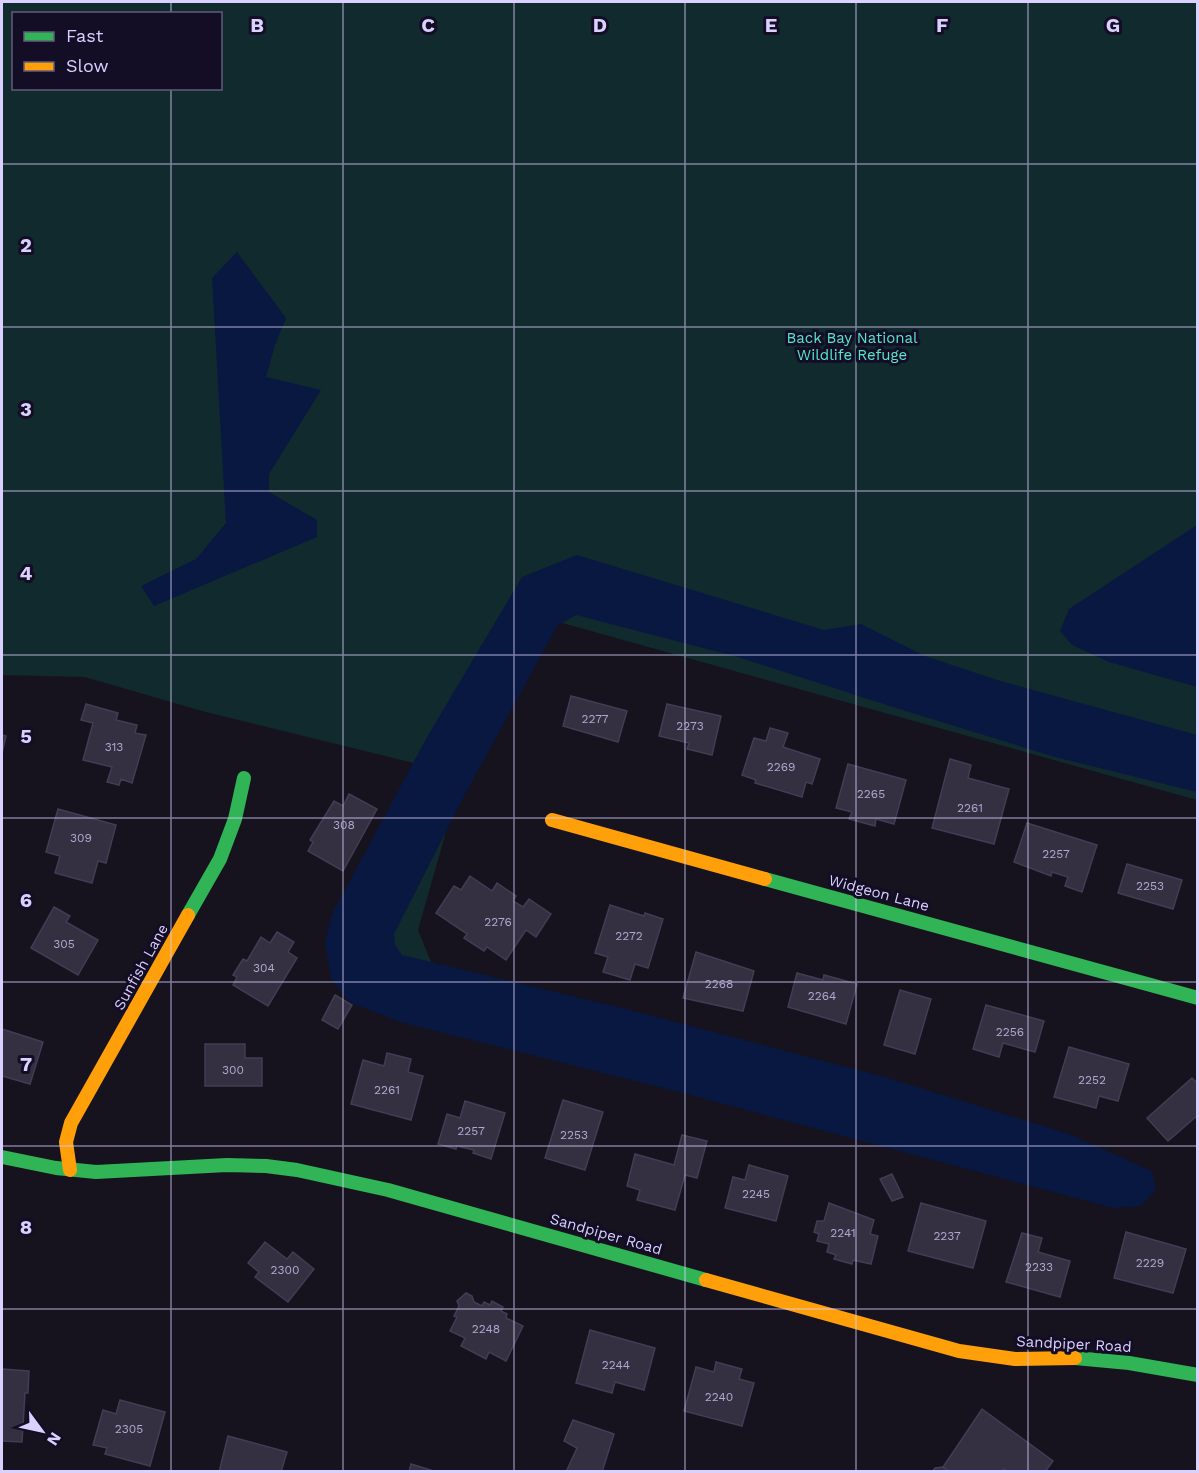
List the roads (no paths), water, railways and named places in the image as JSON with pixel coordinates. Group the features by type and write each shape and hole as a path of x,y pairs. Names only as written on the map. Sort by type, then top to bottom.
{"street":[{"name":"Sunfish Lane","path":"70,1170 66,1142 71,1123 220,859 235,819 244,778"},
{"name":"Widgeon Lane","path":"552,820 1197,998"},
{"name":"Sandpiper Road","path":"2,1157 70,1170 110,1172 220,1165 268,1166 323,1176 388,1190 959,1351 1015,1359 1079,1358 1129,1363 1197,1376"}],"water":[{"path":"237,252 286,318 266,377 321,390 269,474 269,492 317,520 317,537 154,606 141,586 196,559 226,523 212,278"},
{"path":"1197,525 1197,687 1109,662 1072,645 1060,631 1069,609"},
{"path":"577,555 824,630 861,624 925,656 997,680 1197,735 1197,792 1055,757 738,657 576,615 557,626 462,800 394,934 395,945 402,955 630,1010 888,1078 1069,1134 1152,1171 1156,1189 1141,1206 1113,1208 683,1093 400,1022 349,1002 331,978 325,944 331,916 426,739 522,577"}],"park label":[{"name":"Back Bay National Wildlife Refuge","path":"852,346"}]}
